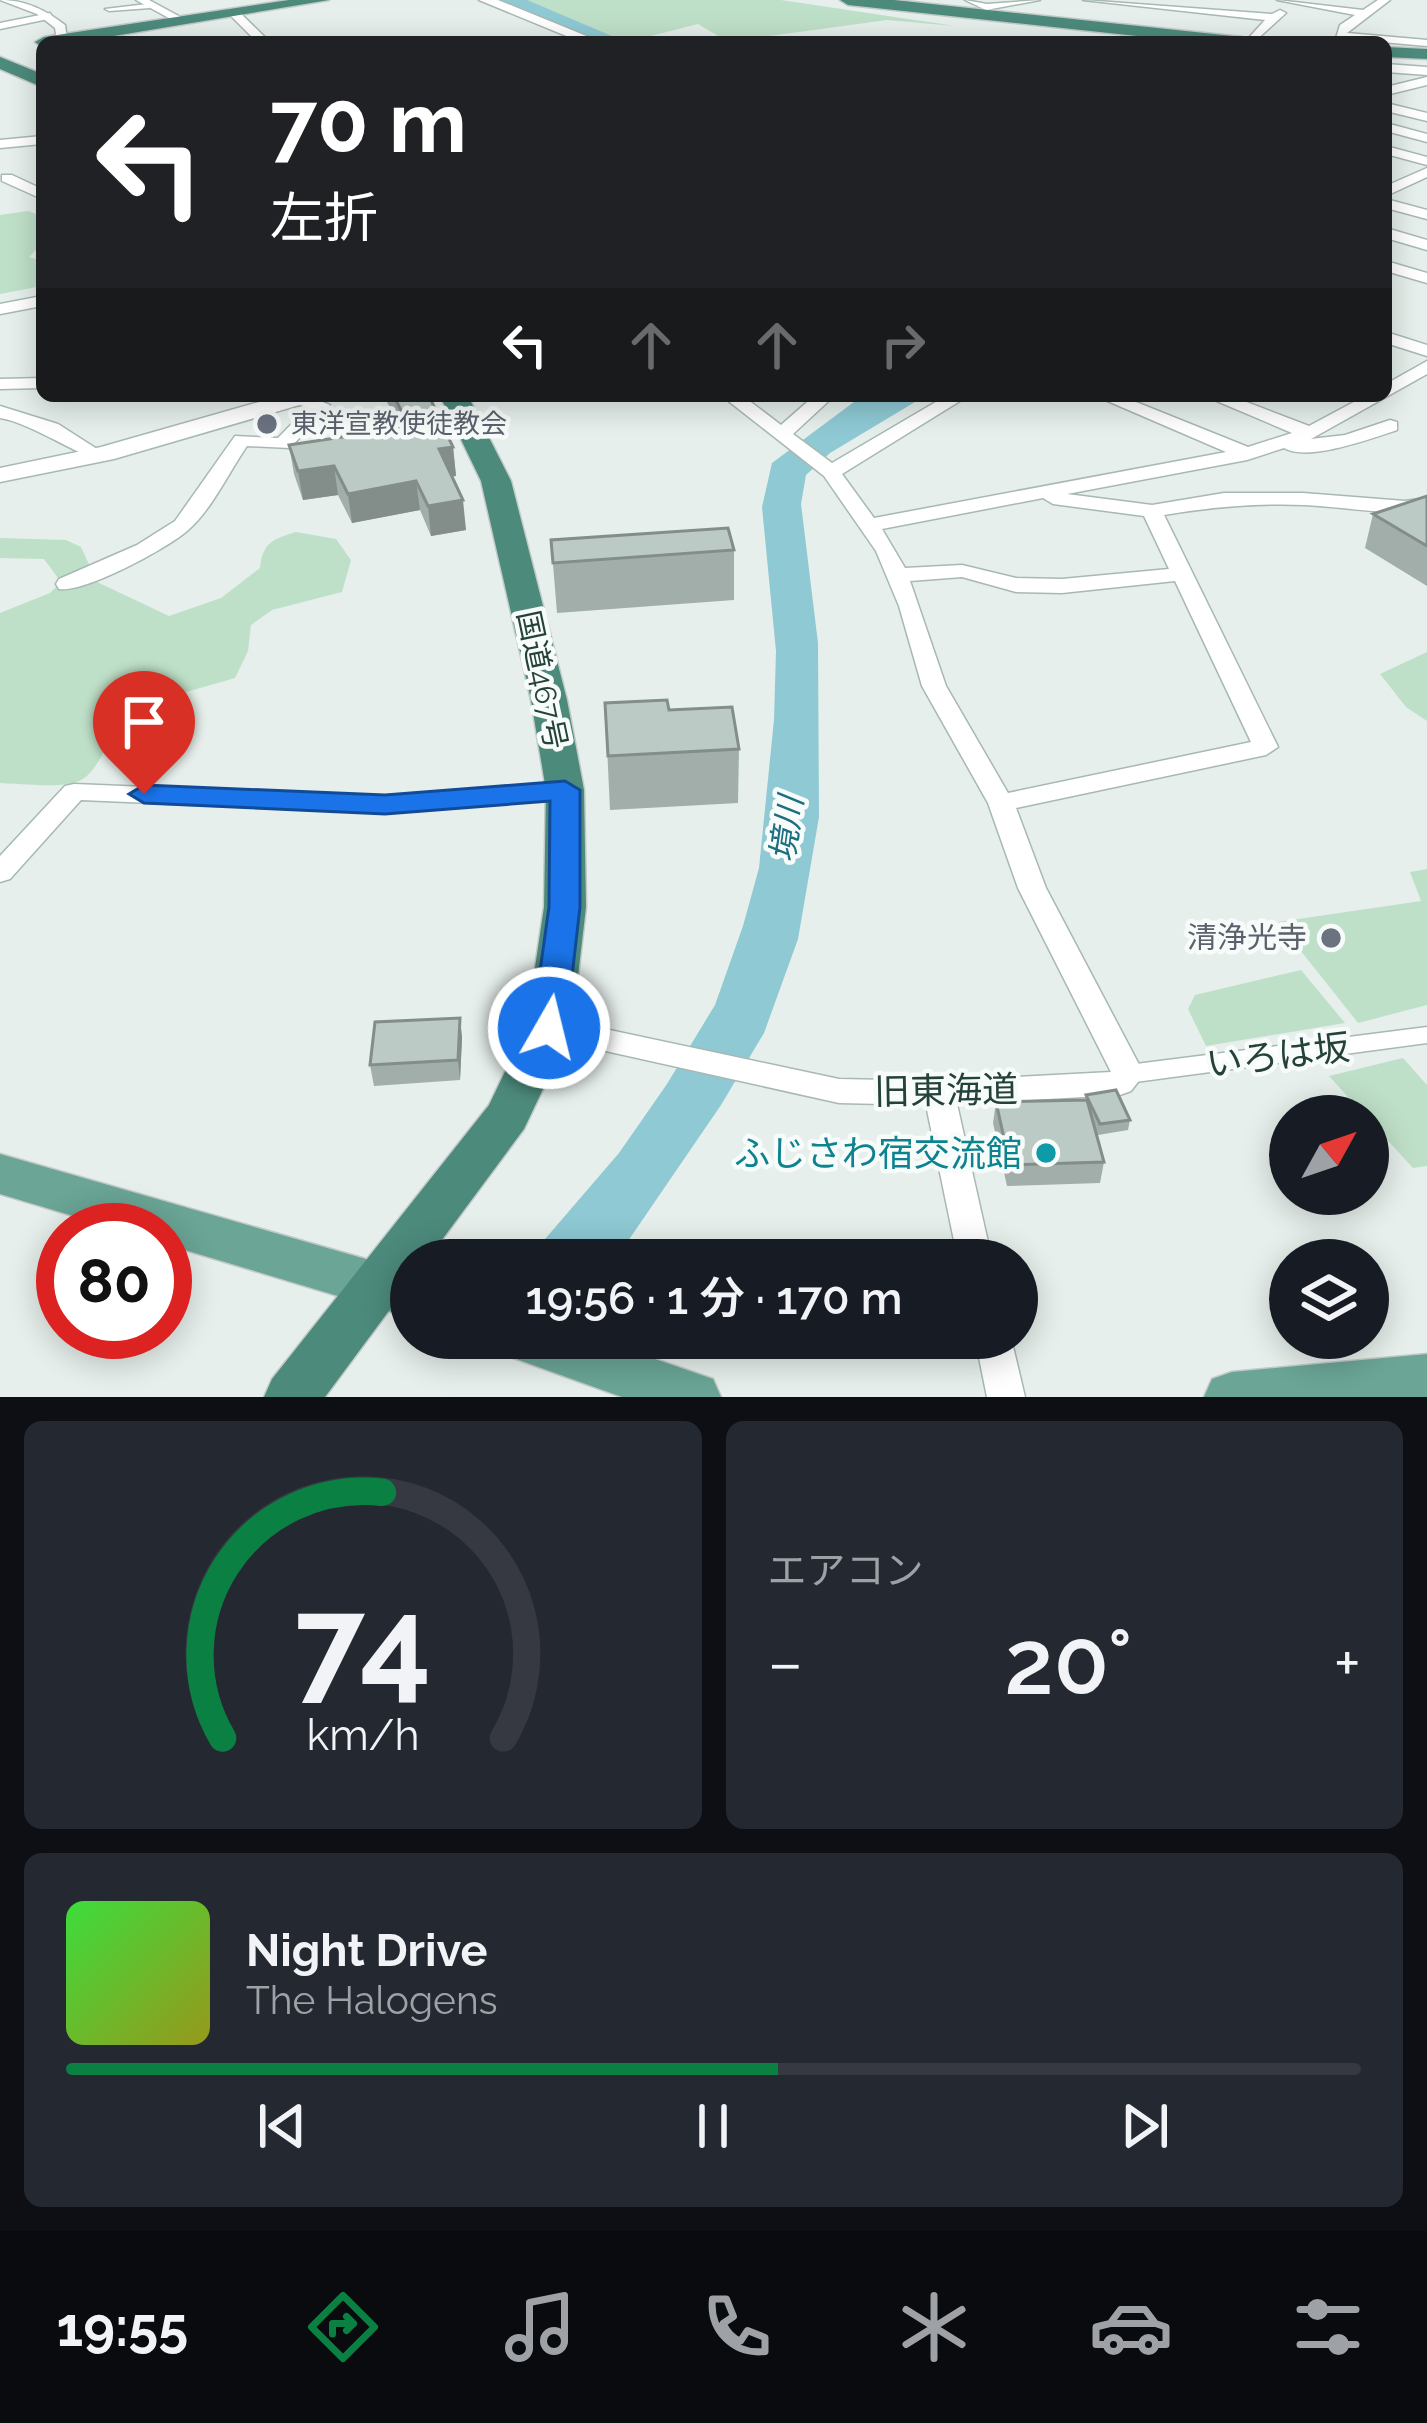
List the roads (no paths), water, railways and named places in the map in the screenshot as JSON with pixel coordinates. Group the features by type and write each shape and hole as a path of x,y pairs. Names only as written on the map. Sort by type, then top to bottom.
{"highway":[{"path":"80,36 320,0"},
{"path":"841,1 1193,36"},
{"path":"841,1 1141,36"},
{"path":"0,50 36,43"},
{"path":"1392,54 1427,56"},
{"path":"0,62 36,78"},
{"name":"国道467号","path":"429,1239 507,1116 549,1028 565,907 565,790 548,700 496,481 457,402"},
{"name":"国道467号","path":"292,1397 390,1296"}],"main road":[{"path":"0,1174 390,1288"},
{"path":"577,1359 693,1397"},
{"path":"1232,1397 1427,1379"}],"street":[{"path":"4,0 50,16 61,27 53,36"},
{"path":"486,0 579,36"},
{"path":"970,0 986,7 1035,0"},
{"path":"1088,0 1274,18"},
{"path":"1202,0 1238,14"},
{"path":"1340,36 1359,12 1385,0"},
{"path":"1250,36 1292,1 1359,12"},
{"path":"109,9 144,3 180,20"},
{"path":"0,10 30,19"},
{"path":"233,12 258,36"},
{"path":"0,26 50,16"},
{"path":"1392,40 1427,43"},
{"path":"1392,68 1427,71"},
{"path":"1392,90 1427,81"},
{"path":"1392,108 1427,112"},
{"path":"1392,129 1427,138"},
{"path":"0,144 36,141"},
{"path":"1392,152 1427,161"},
{"path":"1392,188 1427,172"},
{"path":"7,178 36,192"},
{"path":"1392,178 1427,187"},
{"path":"1392,205 1427,214"},
{"path":"1392,235 1427,245"},
{"path":"1392,268 1427,278"},
{"path":"0,309 36,302"},
{"path":"1392,339 1427,351"},
{"path":"1392,384 1427,366"},
{"path":"0,384 36,383"},
{"path":"0,476 98,456 267,402"},
{"path":"67,584 144,549 182,525 242,440 283,443 321,405 307,402"},
{"path":"739,402 825,468 870,525 898,575 927,671 1000,803 1031,889 1124,1078"},
{"path":"784,437 819,402"},
{"path":"825,468 948,402"},
{"path":"1120,402 1247,454"},
{"path":"1230,402 1310,433"},
{"path":"1339,402 1356,410"},
{"path":"870,525 1247,454 1310,433 1367,402"},
{"path":"0,412 19,414 98,456"},
{"path":"1281,445 1304,447 1348,440 1390,426"},
{"path":"1032,495 1152,511 1224,499 1427,504"},
{"path":"1000,803 1266,747 1152,511"},
{"path":"898,575 962,571 1016,586 1062,586 1182,574"},
{"path":"0,873 74,792 385,805 565,790"},
{"name":"旧東海道","path":"549,1028 839,1091 939,1093 1124,1078"},
{"name":"いろは坂","path":"1124,1078 1427,1035"},
{"path":"939,1093 970,1239"},
{"path":"998,1359 1006,1397"}],"water":[{"name":"境川","path":"854,402 915,402 830,453 806,475 801,504 818,643 819,817 798,939 764,1033 629,1239 545,1239 619,1153 667,1084 715,1005 743,926 759,868 774,720 776,651 762,507 772,463"}],"waterway":[{"path":"507,0 599,36"}],"place":[{"name":"東洋宣教使徒教会","path":"267,424"},
{"name":"清浄光寺","path":"1331,938"},
{"name":"ふじさわ宿交流館","path":"1046,1153"}]}
